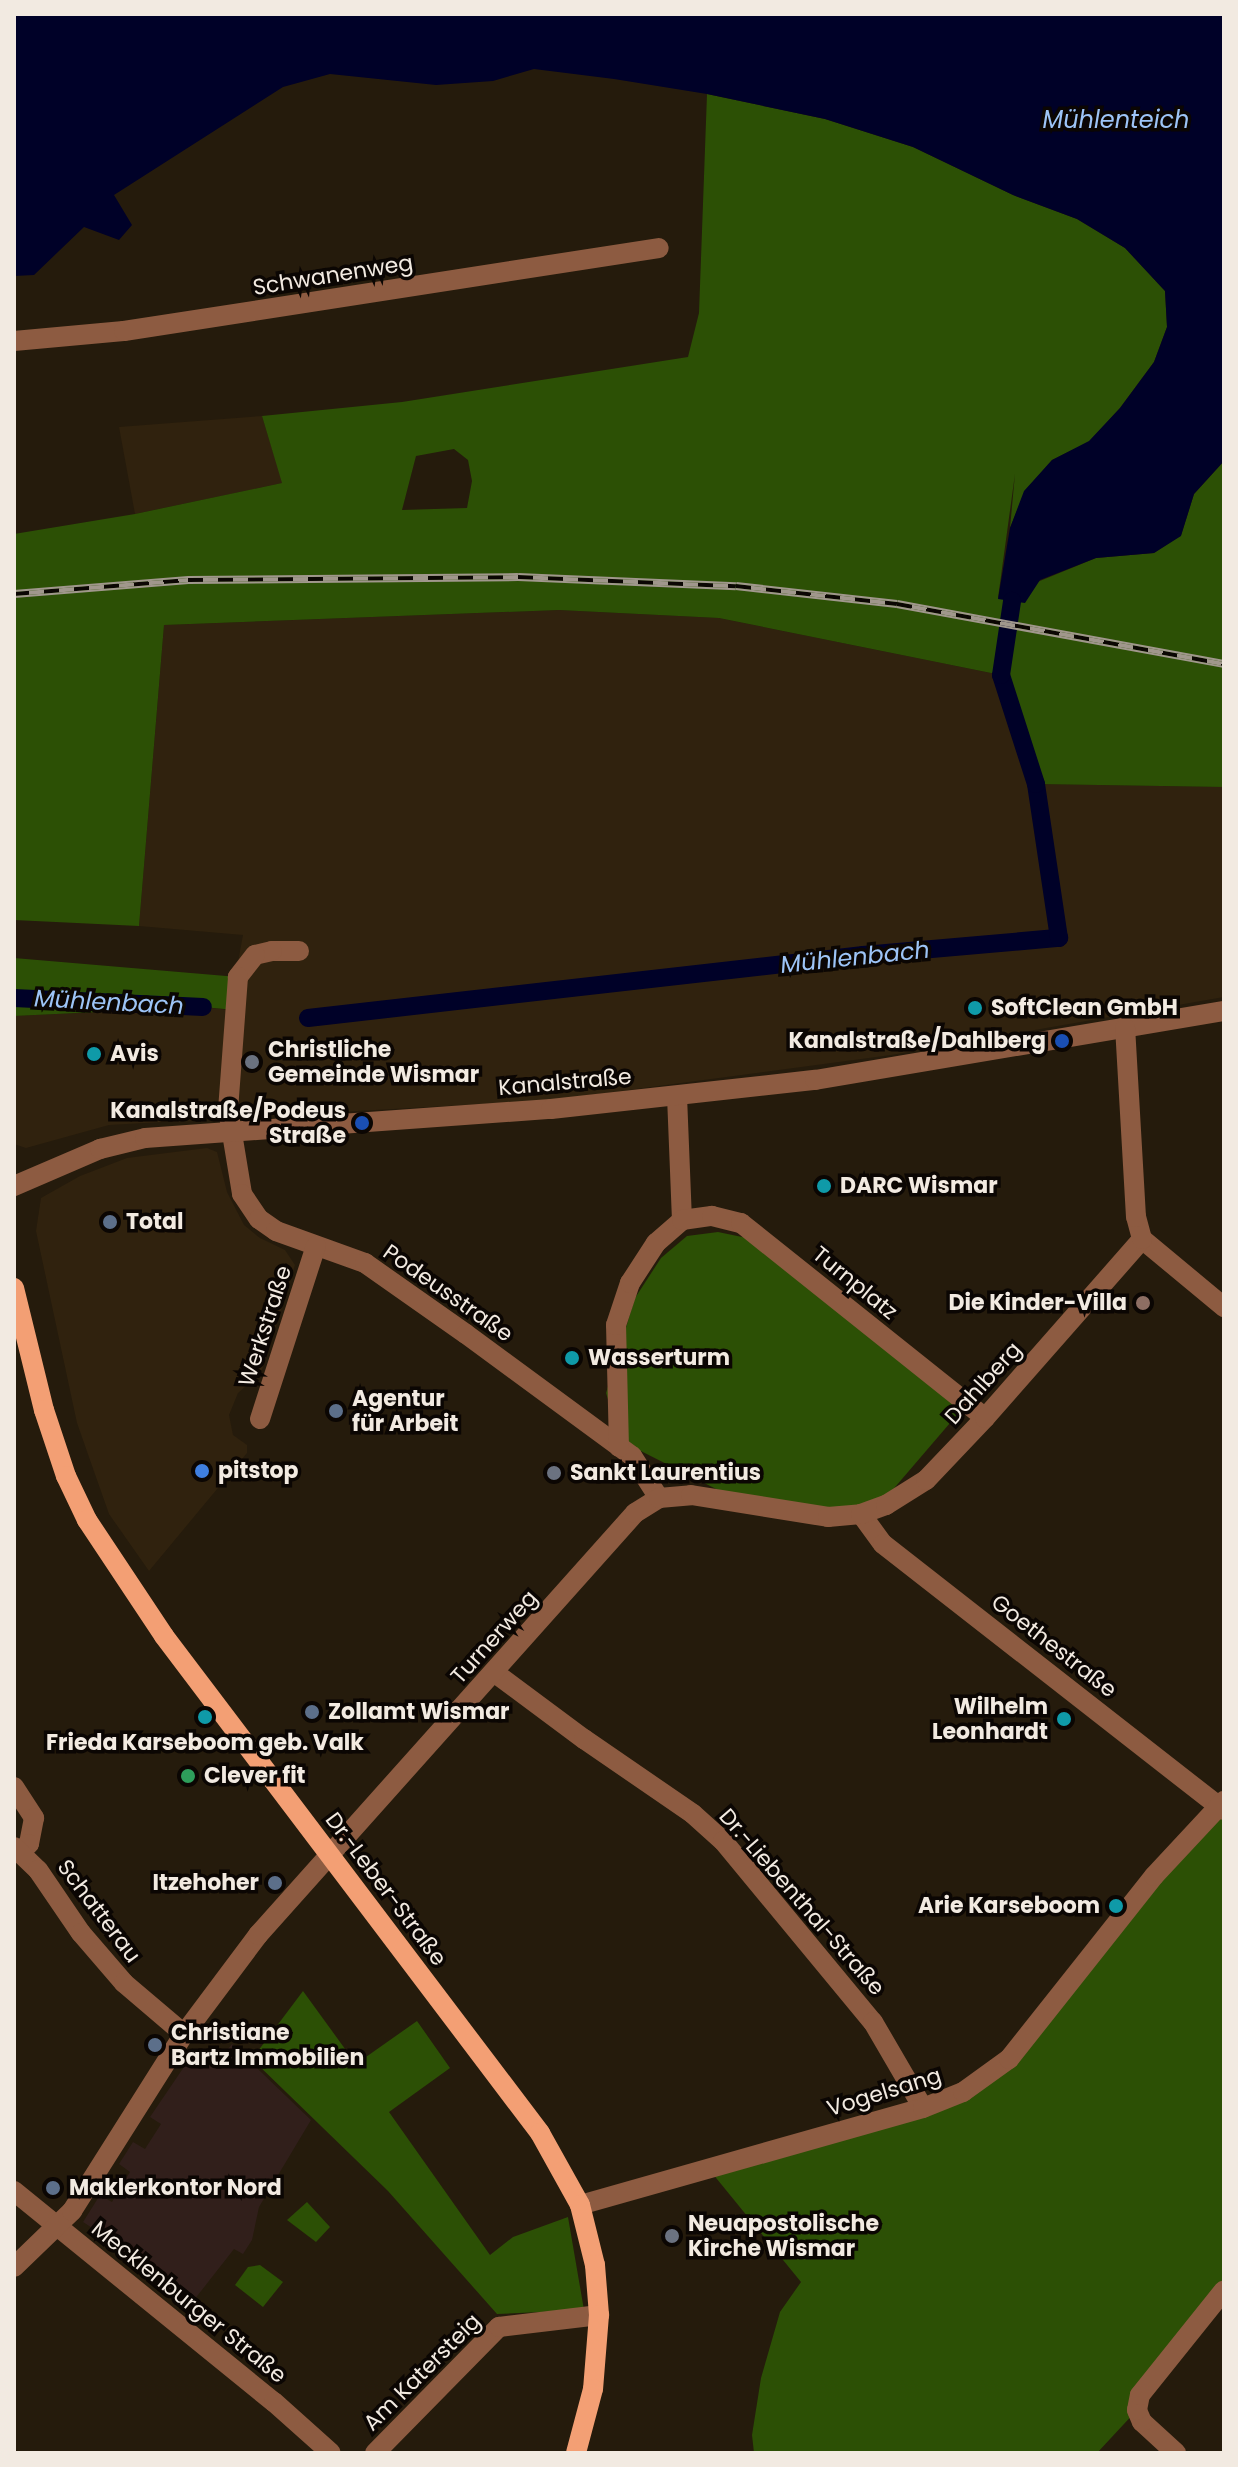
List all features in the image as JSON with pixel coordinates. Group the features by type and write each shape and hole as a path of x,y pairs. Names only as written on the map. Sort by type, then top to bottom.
{"main road":[{"name":"Dr.-Leber-Straße","path":"14,1288 44,1410 66,1476 87,1520 164,1636 540,2133 580,2205 595,2265 599,2315 593,2389 576,2453"}],"street":[{"name":"Schwanenweg","path":"14,341 140,328 659,248"},
{"name":"Podeusstraße","path":"299,951 255,955 238,977 228,1109 242,1194 259,1219 276,1231 365,1263 632,1456 659,1498"},
{"name":"Kanalstraße","path":"14,1186 100,1149 145,1138 677,1096 871,1073 1224,1011"},
{"path":"1125,1028 1136,1217 1142,1239 1224,1307"},
{"path":"619,1447 616,1325 630,1283 656,1243 682,1220 677,1096"},
{"name":"Turnplatz","path":"682,1220 712,1216 741,1223 985,1418"},
{"name":"Dahlberg","path":"861,1514 886,1505 926,1480 985,1418 1142,1239"},
{"name":"Werkstraße","path":"260,1419 316,1246"},
{"path":"659,1498 691,1495 828,1517 861,1514"},
{"name":"Turnerweg","path":"14,2267 55,2224 72,2211 184,2034 258,1935 635,1513 659,1498"},
{"name":"Goethestraße","path":"861,1514 883,1544 1223,1806"},
{"name":"Dr.-Liebenthal-Straße","path":"495,1673 693,1814 723,1841 873,2022 923,2108"},
{"path":"14,1787 34,1818 29,1844 16,1849"},
{"name":"Vogelsang","path":"580,2205 923,2108 963,2092 1009,2059 1154,1876 1223,1806"},
{"name":"Schatterau","path":"16,1849 38,1870 81,1933 124,1983 184,2034"},
{"name":"Mecklenburger Straße","path":"14,2191 252,2384 331,2453"},
{"path":"1176,2453 1142,2422 1137,2410 1140,2395 1224,2290"},
{"name":"Am Katersteig","path":"375,2453 499,2327 599,2315"}],"shaded area":[{"path":"262,416 283,483 135,514 119,427"},
{"path":"559,610 719,618 1001,675 1036,784 1224,787 1224,997 891,1055 553,1100 109,1125 26,1148 14,1144 14,1016 203,1007 229,1010 243,935 139,926 164,625"},
{"path":"207,1148 217,1152 227,1192 244,1225 260,1238 285,1250 295,1265 261,1373 238,1393 229,1415 233,1435 247,1445 247,1453 149,1571 109,1514 77,1423 36,1231 41,1198 80,1176 127,1158"},
{"path":"232,2044 311,2120 259,2207 252,2240 243,2254 234,2249 187,2309 119,2253 120,2246 83,2222 100,2195 112,2202 130,2172 119,2164 133,2142 145,2149 161,2124 150,2117 190,2058 200,2057 202,2052 217,2063"}],"green space":[{"path":"707,94 825,119 913,147 1013,195 1077,219 1125,248 1165,291 1167,327 1154,362 1120,408 1089,442 1052,460 1025,491 1010,528 1015,474 998,598 1096,558 1154,553 1181,535 1194,494 1224,461 1224,787 1036,784 1001,675 719,618 559,610 164,625 139,926 14,920 14,534 135,514 282,483 262,416 402,402 688,357 699,313","holes":["454,449 468,460 472,481 467,508 402,510 416,456"]},
{"path":"14,958 238,977 235,1010 203,1007 14,1016"},
{"path":"718,1232 747,1238 962,1409 878,1507 830,1511 724,1493 621,1441 606,1393 635,1298 661,1258 687,1236"},
{"path":"1224,1801 1224,2290 1137,2410 1097,2453 754,2453 752,2435 761,2378 780,2312 801,2282 708,2168 923,2108 1009,2059"},
{"path":"303,1991 356,2064 417,2021 450,2068 389,2112 490,2255 513,2237 568,2217 584,2310 497,2314 388,2191 252,2059"},
{"path":"307,2202 330,2227 316,2242 287,2220"},
{"path":"260,2265 283,2282 263,2307 235,2285 248,2267"}],"water":[{"name":"Mühlenteich","path":"14,14 1224,14 1224,461 1194,494 1181,536 1154,553 1096,558 1040,580 1025,603 998,599 1010,528 1024,491 1052,460 1089,441 1120,408 1154,362 1167,327 1165,291 1125,248 1077,219 1013,195 913,147 825,119 707,94 614,79 534,69 493,81 436,85 330,74 283,87 114,195 132,225 119,240 84,227 34,275 14,276"}],"waterway":[{"name":"Mühlenbach","path":"308,1018 863,955 1059,938 1036,784 1001,675 1012,601"},
{"name":"Mühlenbach","path":"14,998 203,1007"}],"railway":[{"path":"14,594 188,580 518,577 736,586 897,604 1224,664"}],"place":[{"name":"SoftClean GmbH","path":"975,1008"},
{"name":"Kanalstraße/Dahlberg","path":"1062,1041"},
{"name":"Avis","path":"94,1054"},
{"name":"Christliche Gemeinde Wismar","path":"252,1062"},
{"name":"Kanalstraße/Podeus Straße","path":"362,1123"},
{"name":"DARC Wismar","path":"824,1186"},
{"name":"Total","path":"110,1222"},
{"name":"Die Kinder-Villa","path":"1143,1303"},
{"name":"Wasserturm","path":"572,1358"},
{"name":"Agentur für Arbeit","path":"336,1411"},
{"name":"pitstop","path":"202,1471"},
{"name":"Sankt Laurentius","path":"554,1473"},
{"name":"Zollamt Wismar","path":"312,1712"},
{"name":"Frieda Karseboom geb. Valk","path":"205,1717"},
{"name":"Wilhelm Leonhardt","path":"1064,1719"},
{"name":"Clever fit","path":"188,1776"},
{"name":"Itzehoher","path":"275,1883"},
{"name":"Arie Karseboom","path":"1116,1906"},
{"name":"Christiane Bartz Immobilien","path":"155,2045"},
{"name":"Maklerkontor Nord","path":"53,2188"},
{"name":"Neuapostolische Kirche Wismar","path":"672,2236"}]}
